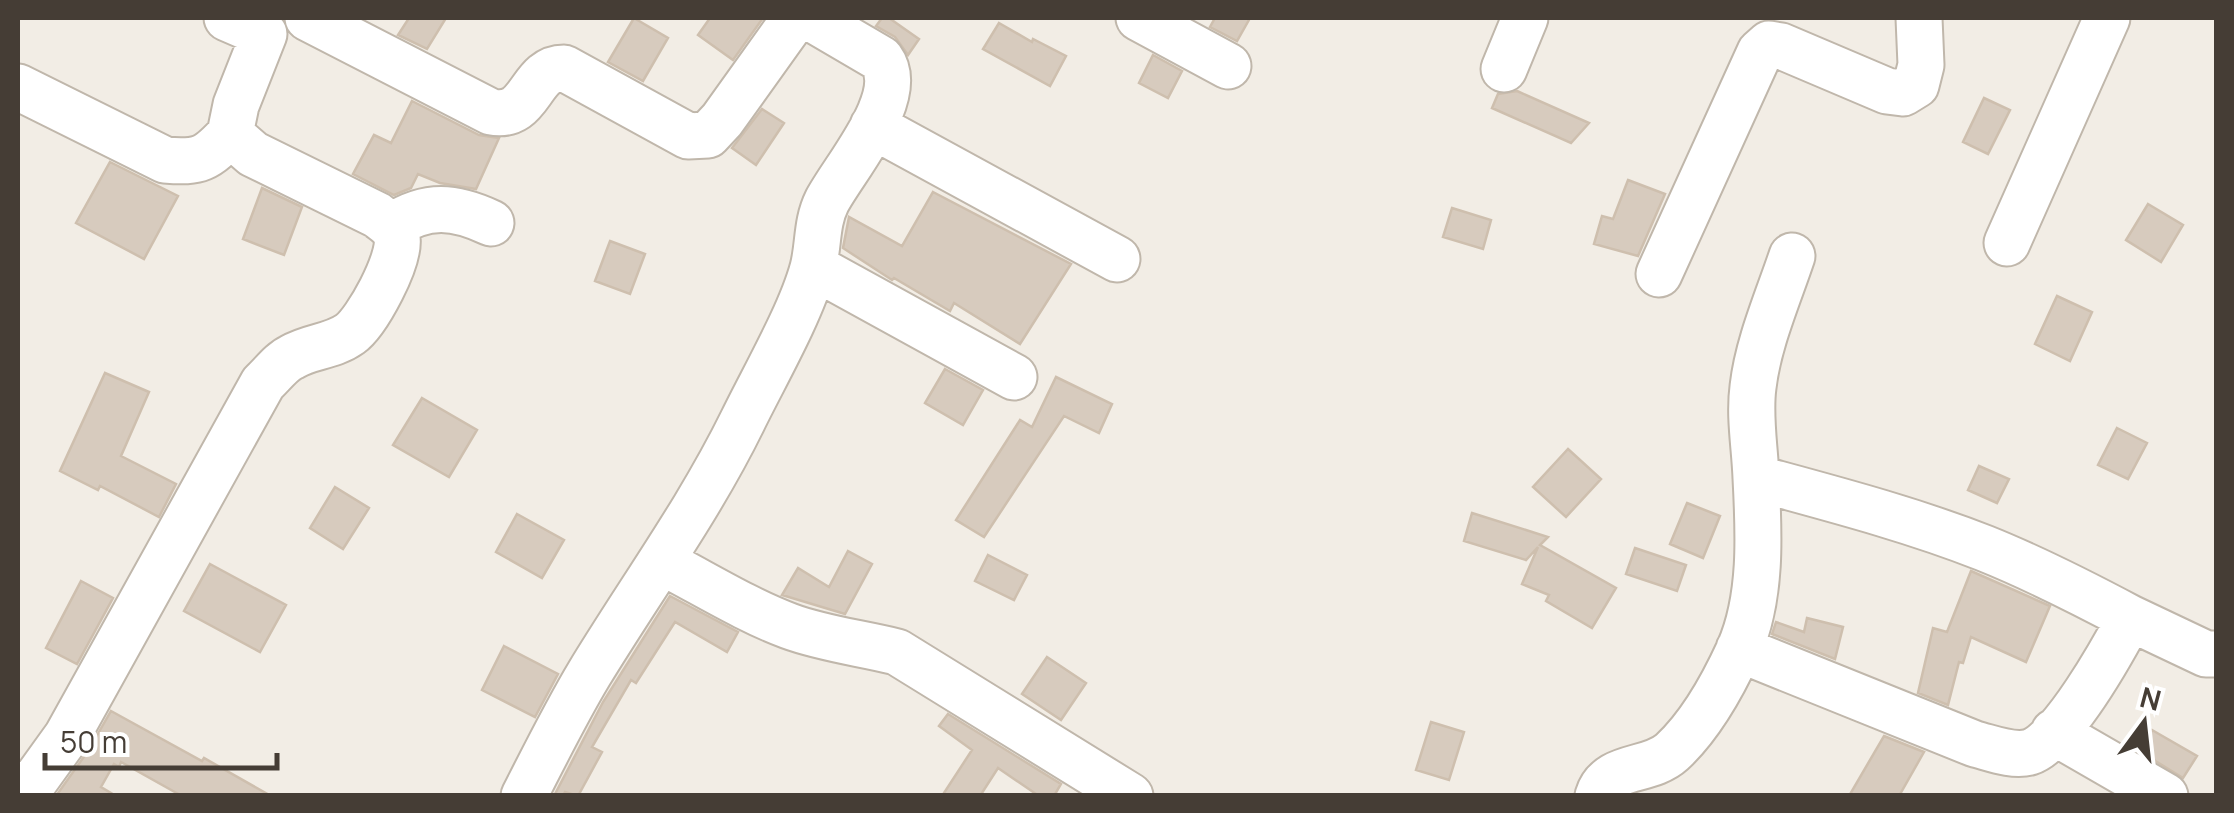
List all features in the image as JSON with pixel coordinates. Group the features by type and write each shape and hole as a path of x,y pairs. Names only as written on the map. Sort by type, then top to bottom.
{"street":[{"path":"308,18 491,112 504,114 516,110 545,73 551,68 564,68 688,136 708,135 722,120 795,18"},
{"path":"530,793 574,700 662,562 741,424 814,266 820,220 827,202 874,126 889,84 886,67 880,59 812,18"},
{"path":"1139,18 1228,66"},
{"path":"1504,69 1525,18"},
{"path":"1659,274 1760,52 1769,44 1781,46 1887,91 1904,93 1916,85 1921,66 1920,18"},
{"path":"2007,243 2107,18"},
{"path":"18,87 165,160 191,162 210,156 230,134 255,23"},
{"path":"874,126 1117,259"},
{"path":"18,789 36,780 67,736 263,384 291,357 352,333 368,314 396,254 398,240 392,226 378,215 253,154 230,134"},
{"path":"392,226 436,207 468,212 492,223"},
{"path":"1598,796 1605,780 1616,773 1652,766 1672,752 1714,696 1739,649 1753,604 1758,557 1753,387 1792,256"},
{"path":"814,266 1014,377"},
{"path":"1756,478 1886,514 1984,548 2206,654 2216,654"},
{"path":"662,562 784,625 822,638 860,642 897,652 1130,796"},
{"path":"1739,649 1975,744 2030,752 2054,732 2090,687 2130,618"},
{"path":"2054,732 2165,796"}],"building":[{"path":"409,18 446,18 427,49 398,35"},
{"path":"634,18 668,38 643,81 608,62"},
{"path":"710,18 763,18 733,60 698,35"},
{"path":"882,18 889,18 919,39 908,55 895,37 876,26"},
{"path":"1215,18 1250,18 1237,41 1210,27"},
{"path":"999,23 1066,56 1050,86 983,49"},
{"path":"1153,55 1182,71 1168,98 1139,83"},
{"path":"1517,91 1589,123 1571,143 1492,108 1498,94"},
{"path":"1984,98 2010,110 1988,154 1963,142"},
{"path":"412,101 479,135 499,138 476,189 440,183 418,174 411,188 394,195 353,174 374,135 391,143"},
{"path":"762,109 784,123 756,165 732,148"},
{"path":"110,162 178,196 144,259 76,223"},
{"path":"1628,180 1665,194 1638,256 1594,244 1602,216 1613,219"},
{"path":"262,188 302,207 284,255 243,239"},
{"path":"933,192 1071,264 1020,344 954,303 950,311 892,280 843,248 849,217 902,246"},
{"path":"2148,204 2183,225 2161,262 2126,240"},
{"path":"1452,208 1491,220 1483,249 1443,237"},
{"path":"610,241 645,254 630,294 595,281"},
{"path":"2057,296 2092,312 2070,361 2035,344"},
{"path":"945,369 983,390 963,425 925,403"},
{"path":"105,373 149,392 121,456 176,484 159,517 100,486 98,490 60,471"},
{"path":"1056,377 1112,404 1099,433 1064,416 984,537 956,520 1020,420 1032,427"},
{"path":"422,398 477,430 449,477 393,445"},
{"path":"2117,428 2147,443 2128,479 2098,465"},
{"path":"1568,449 1601,479 1566,517 1533,487"},
{"path":"1979,466 2009,479 1997,503 1968,490"},
{"path":"335,487 369,508 343,549 310,528"},
{"path":"1687,503 1720,516 1703,558 1670,544"},
{"path":"1472,513 1548,537 1540,545 1616,588 1592,628 1546,601 1549,595 1522,584 1538,547 1526,560 1464,541"},
{"path":"517,514 564,540 542,578 496,552"},
{"path":"1635,548 1686,565 1677,591 1626,574"},
{"path":"848,551 872,564 845,614 782,595 798,568 829,587"},
{"path":"988,555 1027,575 1014,600 975,581"},
{"path":"210,564 286,605 260,652 184,611"},
{"path":"1971,571 2050,606 2026,662 1971,637 1963,663 1959,662 1948,705 1918,693 1933,628 1947,632"},
{"path":"81,581 113,598 77,664 46,648"},
{"path":"670,596 738,632 727,652 675,622 636,683 631,680 592,747 602,752 578,796 565,792 563,796 554,796 603,702"},
{"path":"1807,618 1843,627 1835,659 1772,634 1776,622 1804,632"},
{"path":"504,646 558,674 535,717 482,690"},
{"path":"1047,657 1086,683 1061,720 1022,694"},
{"path":"111,711 271,796 182,796 121,762 119,767 114,764 101,787 116,796 56,796"},
{"path":"948,714 1061,784 1054,796 1039,796 998,768 980,796 942,796 972,750 939,726"},
{"path":"1431,722 1464,732 1449,780 1416,770"},
{"path":"2152,730 2197,756 2183,778 2139,751"},
{"path":"1884,736 1924,752 1899,796 1849,796"}]}
